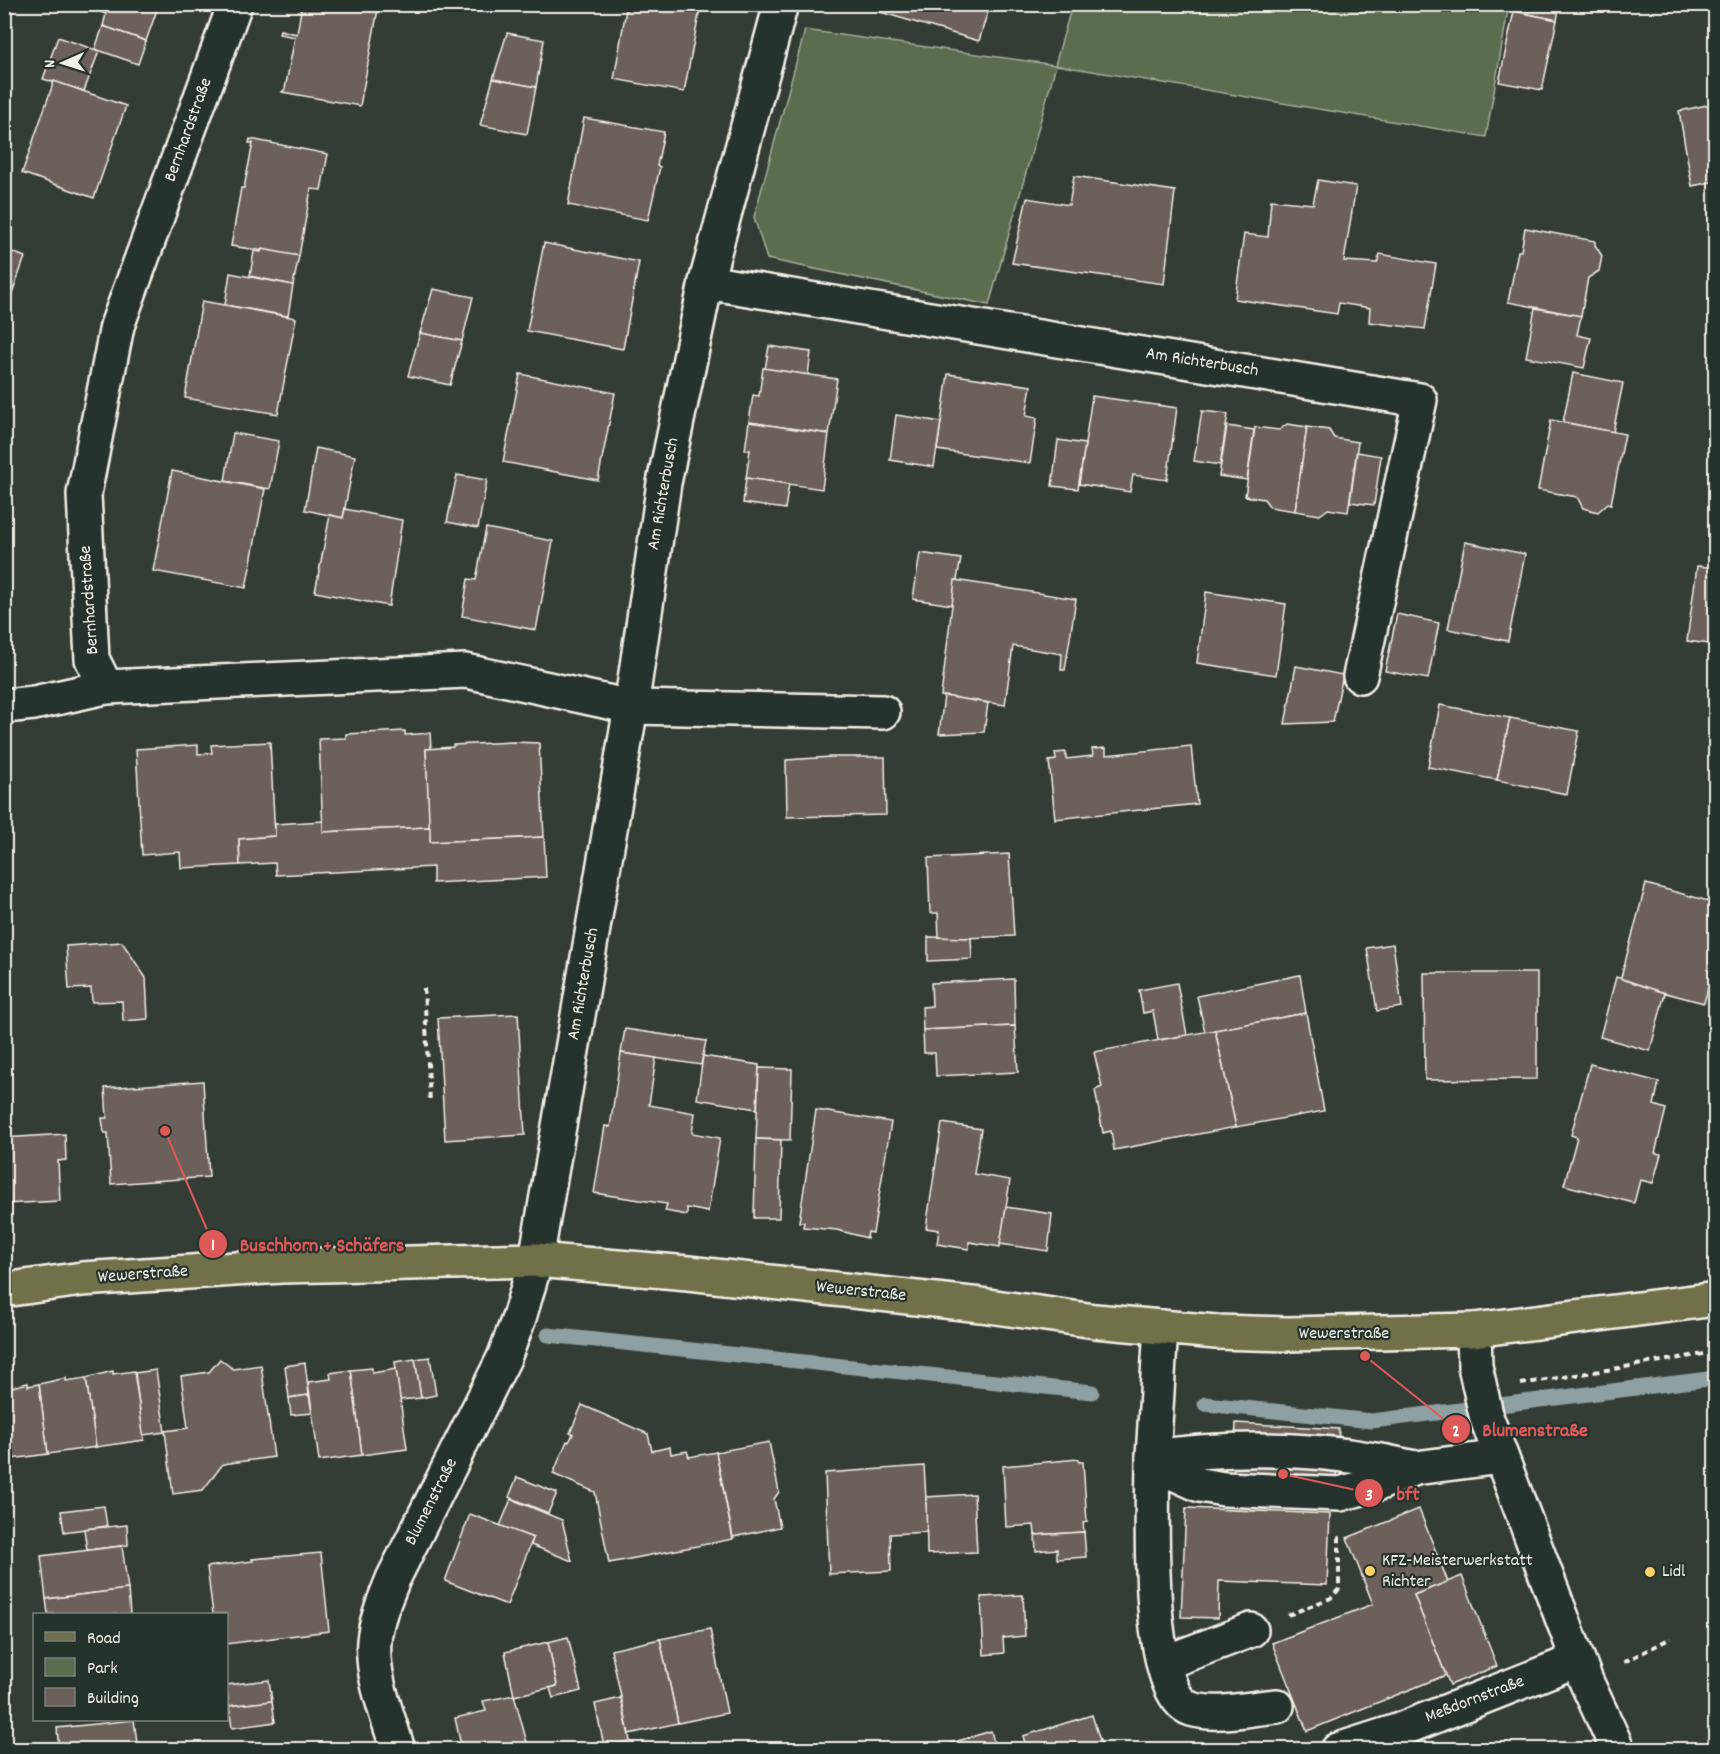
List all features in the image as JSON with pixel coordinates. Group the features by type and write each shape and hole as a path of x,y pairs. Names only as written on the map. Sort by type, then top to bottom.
{"main road":[{"name":"Wewerstraße","path":"4,1290 82,1278 282,1266 536,1260 688,1273 981,1305 1095,1321 1286,1334 1474,1330 1716,1299"}],"street":[{"name":"Bernhardstraße","path":"106,687 92,659 84,494 117,326 235,4"},
{"name":"Am Richterbusch","path":"536,1260 631,707 664,483 706,282 781,4"},
{"name":"Am Richterbusch","path":"706,282 1420,400 1360,676"},
{"path":"4,706 34,703 106,687 466,671 631,707 883,712"},
{"name":"Blumenstraße","path":"399,1749 376,1674 374,1642 379,1612 393,1579 504,1358 519,1318 536,1260"},
{"path":"1161,1327 1153,1457 1154,1609 1164,1663 1179,1702 1189,1708 1206,1712 1278,1706"},
{"path":"1474,1330 1479,1387 1487,1419 1581,1671 1618,1749"},
{"path":"1153,1457 1230,1449 1357,1456 1415,1468"},
{"path":"1153,1457 1178,1475 1200,1485 1224,1489 1340,1494 1380,1483 1415,1468 1502,1458"},
{"path":"1164,1663 1251,1630"},
{"name":"Meßdornstraße","path":"1338,1749 1581,1671"}],"path":[{"path":"424,988 430,1102"},
{"path":"1479,1387 1533,1383 1716,1352"},
{"path":"1251,1630 1331,1598 1339,1589 1340,1494"},
{"path":"1581,1671 1671,1638"}],"green space":[{"path":"1072,4 1509,5 1486,137 1056,65 989,305 767,259 754,217 805,30 1055,65"}],"building":[{"path":"78,4 159,4 146,41 103,26 106,14"},
{"path":"302,4 379,4 360,106 282,92 285,89 295,37 279,34 280,30 297,34"},
{"path":"627,4 701,4 684,92 614,79"},
{"path":"882,4 990,4 979,41 880,12"},
{"path":"1515,4 1560,4 1557,20 1514,11"},
{"path":"1514,11 1557,20 1542,90 1499,82"},
{"path":"103,26 146,41 138,64 95,49"},
{"path":"507,33 544,40 536,87 493,79"},
{"path":"58,37 99,51 84,91 43,79"},
{"path":"493,79 536,87 527,134 480,125"},
{"path":"54,81 126,106 94,198 22,173"},
{"path":"1716,103 1716,181 1692,186 1679,111"},
{"path":"584,118 664,132 657,166 660,167 648,220 568,205"},
{"path":"250,139 328,154 321,190 311,189 299,256 231,246 241,188 244,188 253,143 249,143"},
{"path":"1074,176 1175,191 1164,284 1012,263 1027,198 1069,205"},
{"path":"1318,180 1356,186 1344,261 1377,263 1380,254 1436,264 1425,329 1369,322 1370,308 1339,303 1337,314 1235,299 1244,234 1268,237 1271,200 1313,204"},
{"path":"1525,228 1595,241 1602,256 1599,271 1588,278 1581,316 1508,302"},
{"path":"544,243 639,262 623,349 527,331"},
{"path":"4,249 25,257 7,307 4,306"},
{"path":"262,249 299,256 293,285 250,276 254,251 261,252"},
{"path":"230,273 293,285 288,316 225,305"},
{"path":"433,289 473,297 462,341 420,333"},
{"path":"202,301 296,318 278,414 185,398"},
{"path":"1535,308 1581,316 1577,335 1591,338 1584,368 1526,357"},
{"path":"420,333 462,341 450,385 408,376"},
{"path":"769,346 811,352 808,375 765,369"},
{"path":"763,368 837,379 829,434 749,422 753,395 759,396"},
{"path":"1573,373 1623,383 1613,432 1563,422"},
{"path":"520,374 615,393 598,480 503,462"},
{"path":"948,374 1031,386 1026,416 1037,418 1030,463 937,450"},
{"path":"1092,396 1177,408 1167,480 1133,475 1130,492 1079,484"},
{"path":"1202,411 1228,414 1220,465 1194,461"},
{"path":"896,415 941,422 934,467 890,460"},
{"path":"1551,420 1625,434 1611,504 1608,503 1598,512 1583,508 1577,497 1538,490"},
{"path":"749,422 829,434 822,489 746,478 750,450 745,450"},
{"path":"1287,424 1307,427 1295,511 1270,507 1264,499 1245,496 1255,427 1279,430"},
{"path":"1227,426 1254,430 1247,480 1219,476"},
{"path":"1307,427 1329,430 1334,438 1358,442 1348,512 1328,509 1320,515 1295,511"},
{"path":"233,433 279,441 270,489 225,481"},
{"path":"1058,440 1085,444 1078,489 1052,486"},
{"path":"316,448 355,456 343,518 305,510"},
{"path":"1357,452 1381,456 1374,505 1350,502"},
{"path":"172,471 265,489 246,588 153,571"},
{"path":"457,475 487,480 478,528 447,522"},
{"path":"746,478 789,484 785,509 743,503"},
{"path":"345,509 402,520 389,606 315,592 330,515 343,518"},
{"path":"486,528 553,541 536,630 462,616 468,579 476,580"},
{"path":"1465,542 1525,554 1508,641 1448,629"},
{"path":"920,553 961,559 952,605 913,599"},
{"path":"1697,566 1716,568 1716,645 1687,641"},
{"path":"955,580 1076,599 1065,670 1061,670 1062,654 1013,646 1005,705 941,696"},
{"path":"1206,592 1286,604 1276,675 1197,663"},
{"path":"1397,614 1439,623 1428,679 1385,671"},
{"path":"1296,666 1343,675 1333,722 1285,724"},
{"path":"944,696 988,703 984,732 939,734"},
{"path":"1440,705 1510,718 1497,780 1428,767"},
{"path":"1510,718 1579,731 1567,794 1497,780"},
{"path":"405,731 405,735 430,733 431,749 426,749 430,827 323,832 319,739 346,738 346,734"},
{"path":"270,742 275,836 239,839 240,865 181,868 180,852 142,855 136,749 198,745 198,754 212,753 211,745"},
{"path":"539,743 544,837 430,842 426,749 453,747 453,745"},
{"path":"1191,746 1197,804 1055,819 1049,761 1056,760 1055,753 1066,752 1066,759 1093,756 1092,749 1106,748 1106,755"},
{"path":"885,757 886,815 787,817 786,760"},
{"path":"323,821 323,832 430,827 430,842 544,837 546,877 433,883 433,867 276,875 275,863 240,865 239,839 275,836 275,824"},
{"path":"1009,854 1014,936 939,939 938,913 930,913 928,858"},
{"path":"1646,884 1716,903 1716,959 1704,1003 1620,981"},
{"path":"928,937 971,938 972,959 928,961"},
{"path":"122,942 146,978 148,1019 123,1021 122,1001 92,1002 91,988 69,989 66,946"},
{"path":"1393,944 1402,1007 1377,1011 1367,948"},
{"path":"1424,973 1537,973 1537,1079 1425,1080"},
{"path":"1300,975 1306,1013 1205,1032 1197,996"},
{"path":"1616,977 1665,993 1650,1051 1600,1037"},
{"path":"1014,979 1015,1026 923,1030 922,1007 932,1006 931,983"},
{"path":"1177,983 1187,1035 1158,1040 1153,1011 1143,1013 1139,990"},
{"path":"1306,1013 1324,1111 1236,1127 1215,1030"},
{"path":"518,1014 525,1135 445,1140 438,1018"},
{"path":"1015,1026 1018,1072 936,1076 935,1053 924,1053 923,1030"},
{"path":"625,1029 706,1041 701,1065 621,1053"},
{"path":"1215,1030 1236,1127 1114,1150 1111,1131 1103,1133 1095,1090 1102,1087 1094,1052"},
{"path":"621,1053 656,1058 649,1105 695,1113 692,1133 720,1138 708,1212 687,1208 687,1215 665,1211 667,1204 594,1193 605,1126 610,1127"},
{"path":"703,1056 759,1065 757,1109 697,1099"},
{"path":"1590,1064 1659,1082 1654,1105 1666,1109 1655,1153 1661,1154 1653,1183 1640,1180 1634,1203 1564,1185 1577,1137 1571,1135"},
{"path":"759,1068 792,1069 790,1140 756,1139"},
{"path":"203,1081 209,1177 111,1184 108,1133 104,1133 102,1118 107,1118 105,1088"},
{"path":"816,1110 891,1122 873,1233 868,1232 867,1238 837,1230 803,1227 804,1222 799,1222"},
{"path":"942,1123 981,1129 974,1174 1010,1180 1000,1247 969,1242 969,1249 937,1244 939,1230 926,1228"},
{"path":"65,1134 66,1160 58,1161 60,1201 4,1204 4,1138"},
{"path":"756,1139 781,1140 779,1218 754,1218"},
{"path":"1006,1207 1052,1214 1048,1251 1000,1244"},
{"path":"430,1357 436,1395 421,1398 415,1359"},
{"path":"220,1359 233,1369 261,1365 274,1457 223,1464 203,1490 173,1494 165,1431 188,1428 181,1376 209,1372"},
{"path":"415,1359 421,1398 400,1400 395,1362"},
{"path":"305,1363 309,1395 289,1398 285,1366"},
{"path":"372,1368 372,1373 396,1369 407,1449 362,1455 351,1370"},
{"path":"156,1370 165,1432 143,1435 135,1373"},
{"path":"351,1370 362,1455 319,1461 308,1382 331,1379 330,1373"},
{"path":"113,1371 113,1374 134,1371 144,1440 96,1447 86,1378"},
{"path":"66,1378 66,1381 86,1378 96,1447 48,1454 39,1384"},
{"path":"28,1383 28,1386 39,1384 48,1454 4,1460 4,1389"},
{"path":"309,1395 312,1413 291,1415 289,1398"},
{"path":"582,1405 648,1434 652,1451 670,1447 671,1454 687,1451 689,1457 716,1452 733,1539 609,1563 595,1492 553,1474 567,1441 569,1442 573,1434 570,1433"},
{"path":"1236,1423 1339,1429 1334,1509 1232,1503"},
{"path":"769,1442 779,1492 774,1499 780,1527 733,1537 716,1452"},
{"path":"1078,1459 1079,1462 1083,1462 1087,1522 1083,1523 1084,1532 1035,1535 1034,1525 1006,1527 1003,1466"},
{"path":"924,1466 928,1532 890,1534 891,1571 829,1574 825,1473"},
{"path":"517,1477 557,1493 548,1513 509,1497"},
{"path":"974,1494 977,1552 927,1554 926,1497"},
{"path":"511,1499 562,1520 572,1561 531,1545 533,1538 500,1526"},
{"path":"104,1506 107,1526 64,1532 61,1511"},
{"path":"1186,1508 1330,1514 1327,1585 1219,1581 1218,1618 1181,1617"},
{"path":"1419,1509 1448,1582 1414,1595 1446,1675 1307,1731 1272,1643 1373,1604 1347,1538"},
{"path":"470,1514 533,1538 507,1605 445,1581"},
{"path":"127,1525 128,1545 87,1550 84,1529"},
{"path":"1084,1532 1086,1557 1057,1559 1057,1549 1036,1551 1035,1535"},
{"path":"122,1546 128,1589 46,1599 41,1556"},
{"path":"321,1553 329,1631 228,1644 228,1613 213,1613 207,1567 253,1561 252,1559"},
{"path":"1462,1576 1497,1666 1450,1685 1414,1595"},
{"path":"128,1589 130,1613 48,1613 46,1599"},
{"path":"1023,1595 1025,1636 1003,1638 1004,1653 984,1655 981,1597"},
{"path":"710,1629 727,1713 678,1723 660,1639"},
{"path":"568,1637 581,1691 553,1698 550,1688 557,1686 548,1642"},
{"path":"660,1639 678,1723 629,1734 611,1650"},
{"path":"548,1642 557,1686 514,1696 505,1652"},
{"path":"269,1680 272,1701 229,1706 228,1685"},
{"path":"514,1695 529,1750 462,1750 455,1718 486,1711 483,1701"},
{"path":"621,1698 630,1741 604,1746 595,1704"},
{"path":"272,1701 275,1722 232,1728 229,1706"},
{"path":"1092,1715 1103,1750 1027,1750 1023,1736"},
{"path":"134,1721 138,1750 59,1750 57,1728"},
{"path":"991,1731 996,1750 928,1750"}],"waterway":[{"path":"548,1335 1092,1392"},
{"path":"1205,1404 1372,1421 1716,1378"}],"place":[{"name":"Buschhorn + Schäfers","path":"165,1131"},
{"name":"Blumenstraße","path":"1365,1356"},
{"name":"bft","path":"1283,1474"},
{"name":"KFZ-Meisterwerkstatt Richter","path":"1370,1571"},
{"name":"Lidl","path":"1650,1572"}]}
